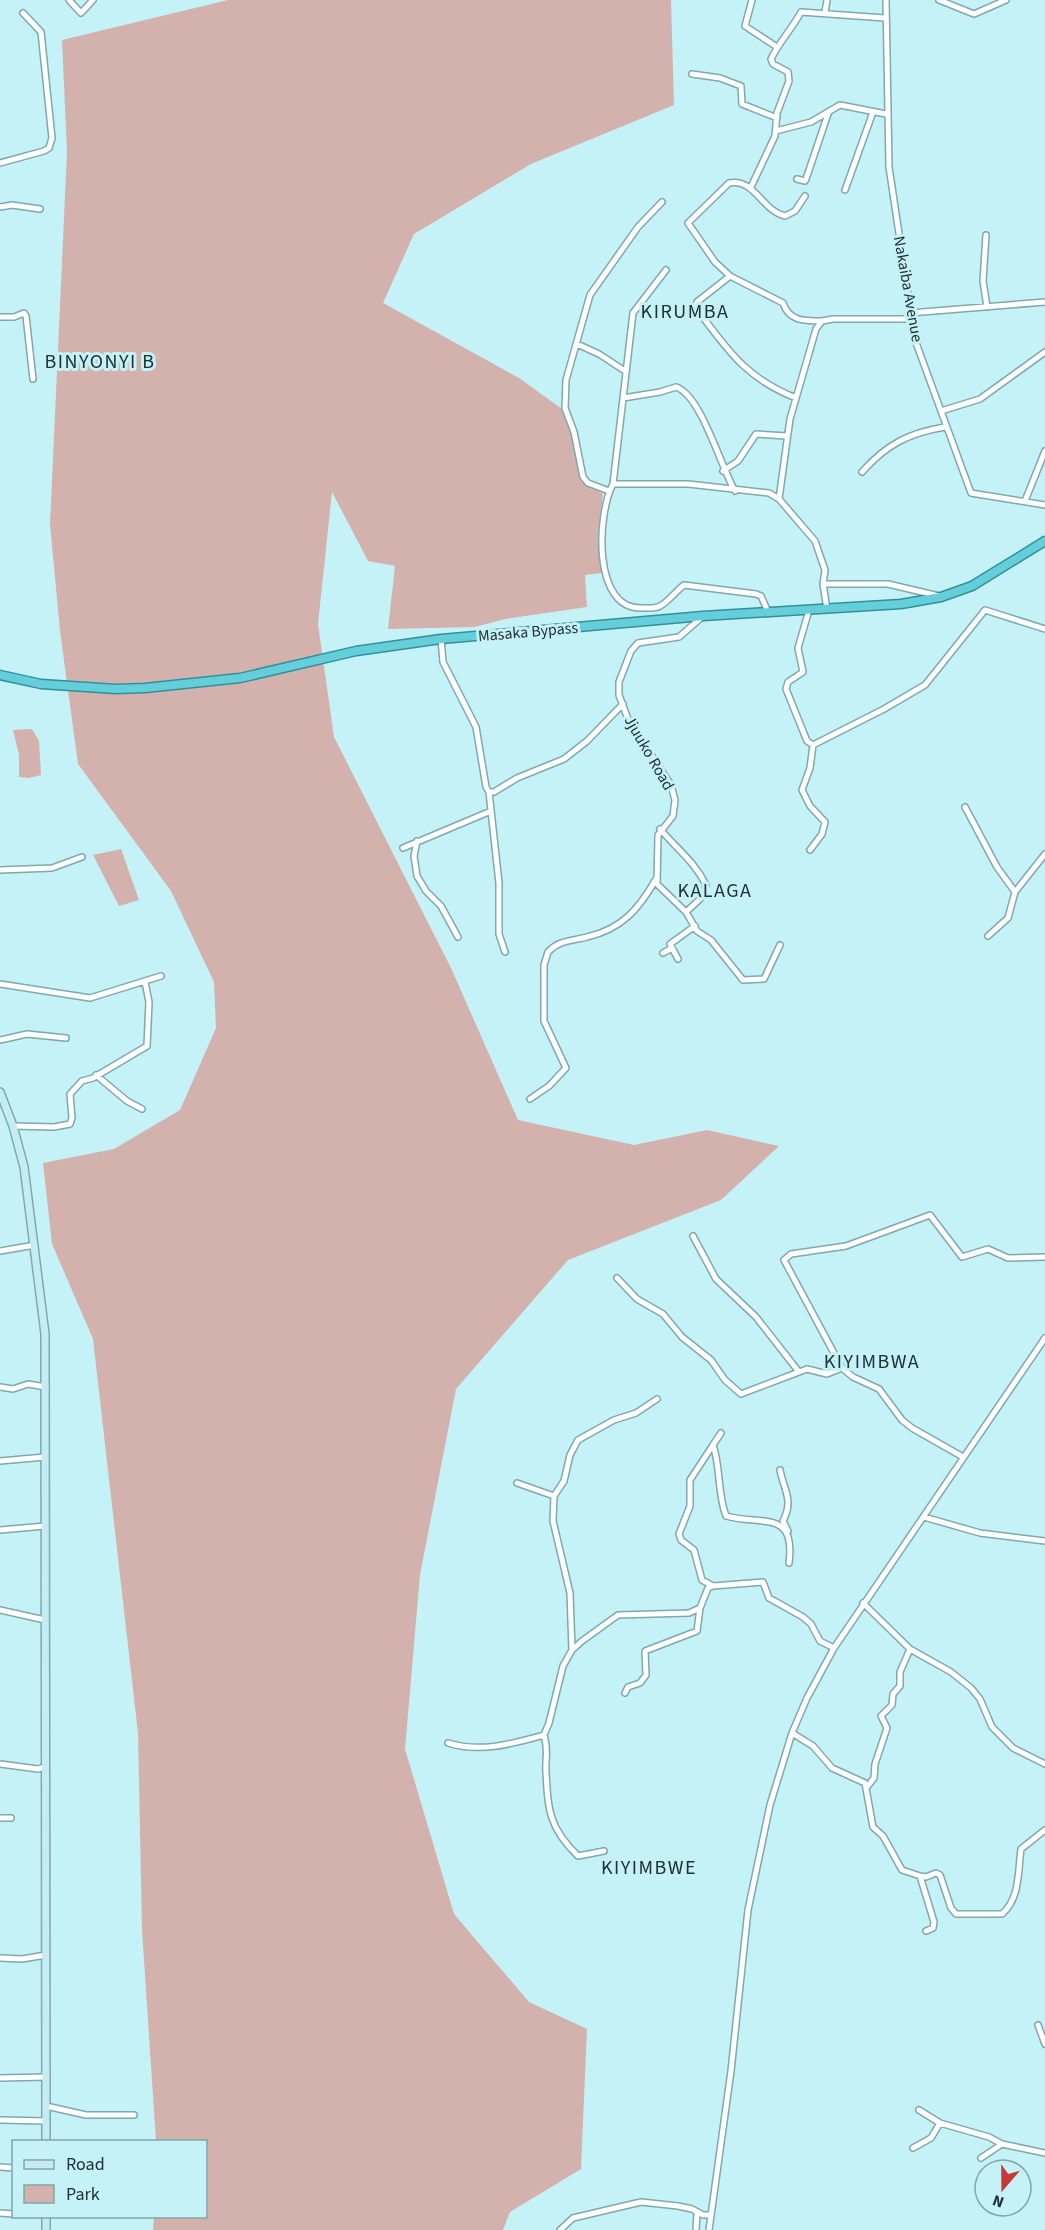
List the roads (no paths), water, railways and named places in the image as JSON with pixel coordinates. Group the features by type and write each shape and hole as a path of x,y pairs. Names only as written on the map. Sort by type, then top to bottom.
{"highway":[{"name":"Masaka Bypass","path":"0,675 52,685 116,689 145,688 240,678 356,651 441,639 704,616 902,604 941,597 989,577 1045,541"}],"main road":[{"path":"0,1092 13,1126 24,1167 45,1334 46,2140"}],"street":[{"path":"69,0 81,12 93,0"},
{"path":"752,0 745,26 777,47"},
{"path":"825,12 827,0"},
{"name":"Nakaiba Avenue","path":"886,0 886,114 889,167 915,340 971,493 1045,506"},
{"path":"939,0 974,14 1006,0"},
{"path":"751,187 776,131 777,118 790,77 788,72 770,61 802,11 885,18"},
{"path":"0,163 44,151 51,143 44,45 39,28 23,13"},
{"path":"692,74 720,78 741,86 742,104 764,115 777,118"},
{"path":"776,131 811,122 840,105 886,114"},
{"path":"797,179 805,181 830,110"},
{"path":"845,190 873,112"},
{"path":"806,196 795,211 786,216 776,213 751,187 729,183 688,220 712,258 730,276 783,303 786,312 792,317 822,321 911,316 1045,302"},
{"path":"609,491 588,483 583,477 574,432 565,408 567,374 592,290 638,227 662,202"},
{"path":"0,207 12,205 40,209"},
{"path":"986,235 983,281 987,307"},
{"path":"666,270 634,309 613,484 609,491 601,529 601,546 608,579 623,605 630,609 661,606 684,585 756,594 761,596 768,612"},
{"path":"730,276 697,302 696,308 734,358 766,385 796,398"},
{"path":"0,317 14,317 24,313 26,316 33,379"},
{"path":"812,321 816,329"},
{"path":"779,499 787,436 796,398 816,329 822,321"},
{"path":"577,344 599,354 625,371"},
{"path":"941,411 962,407 980,399 1045,352"},
{"path":"623,398 676,387 685,391 703,416 723,471 735,491"},
{"path":"862,472 887,446 908,437 945,427"},
{"path":"723,471 743,456 756,434 787,436"},
{"path":"1025,501 1045,451"},
{"path":"613,484 688,484 769,493 779,499 811,534 825,574 831,584"},
{"path":"769,493 780,486"},
{"path":"825,574 823,584 827,609"},
{"path":"823,584 888,584 941,597"},
{"path":"809,610 798,648 803,672 788,682 786,689 807,741 813,745"},
{"path":"813,745 925,685 985,610 1044,627"},
{"name":"Jjuuko Road","path":"656,879 660,829 673,816 675,800 670,785 641,741 623,704 619,682 634,646 643,640 680,637 704,616"},
{"path":"441,639 443,662 476,727 486,787 489,792 499,883 499,934 505,952"},
{"path":"489,792 494,792 517,778 564,759 623,704"},
{"path":"810,850 822,834 825,822 810,806 802,790 810,768 813,745"},
{"path":"965,807 997,867 1015,892"},
{"path":"403,848 490,811"},
{"path":"660,829 678,850 696,865 706,885 700,899 686,912"},
{"path":"417,841 414,856 417,876 426,891 441,906 458,937"},
{"path":"988,936 1008,918 1015,892 1045,854"},
{"path":"0,870 52,868 82,857"},
{"path":"656,879 660,888 686,912 695,926 711,940 743,980 764,979 780,945"},
{"path":"530,1099 549,1086 566,1068 544,1021 544,965 548,952 566,940 596,935 631,916 656,879"},
{"path":"678,959 670,944 695,926"},
{"path":"663,953 672,948"},
{"path":"0,984 90,998 161,976"},
{"path":"13,1126 54,1127 70,1124 72,1118 71,1091 82,1081 147,1046 146,982"},
{"path":"0,1040 27,1034 66,1038"},
{"path":"96,1075 128,1101 142,1109"},
{"path":"963,1457 912,1428 902,1420 879,1389 853,1377 842,1368 784,1260 791,1254 846,1246 930,1215 962,1257 988,1249 1008,1258 1045,1257"},
{"path":"693,1236 716,1279 756,1317 799,1372"},
{"path":"0,1251 34,1245"},
{"path":"617,1278 637,1299 663,1314 682,1336 711,1360 725,1380 741,1394 799,1372 813,1369 826,1374 842,1368"},
{"path":"709,2230 731,2071 748,1910 770,1805 792,1733 807,1698 834,1647 1045,1338"},
{"path":"0,1387 14,1389 28,1384 46,1387"},
{"path":"572,1650 570,1593 553,1521 554,1496 564,1481 570,1455 578,1440 614,1420 636,1413 657,1399"},
{"path":"722,1433 690,1480 690,1506 679,1534 681,1540 694,1550 702,1580 712,1586 763,1582 769,1598 803,1617 811,1624 820,1641 834,1647"},
{"path":"713,1445 717,1457 719,1494 726,1516 775,1522 788,1533"},
{"path":"0,1461 45,1457"},
{"path":"780,1470 788,1497 789,1509 783,1521 791,1547 789,1563"},
{"path":"517,1483 554,1496"},
{"path":"924,1517 980,1533 1045,1541"},
{"path":"0,1530 45,1526"},
{"path":"625,1694 628,1687 640,1683 646,1675 645,1651 697,1631 700,1608 705,1594 712,1586"},
{"path":"863,1603 910,1649 951,1672 972,1688 998,1734 1017,1751 1045,1764"},
{"path":"604,1851 578,1856 566,1845 549,1815 546,1769 549,1752 544,1735 563,1666 572,1650 602,1624 618,1615 689,1613 700,1608"},
{"path":"0,1610 45,1620"},
{"path":"867,1787 874,1778 875,1764 887,1728 881,1716 892,1705 893,1694 900,1686 900,1671 910,1649"},
{"path":"792,1733 813,1746 832,1768 864,1781 873,1827 883,1836 904,1872 926,1877 936,1873 940,1875 951,1908 956,1914 1002,1914 1009,1908 1018,1884 1021,1849 1045,1830"},
{"path":"448,1743 468,1749 496,1748 544,1735"},
{"path":"0,1764 38,1769 45,1767"},
{"path":"0,1818 11,1818"},
{"path":"920,1876 934,1922 933,1928 926,1930"},
{"path":"0,1958 22,1959 46,1955"},
{"path":"1038,2025 1045,2044"},
{"path":"0,2078 47,2077"},
{"path":"46,2106 86,2115 134,2115"},
{"path":"919,2110 940,2123 989,2137 1002,2144 1045,2153"},
{"path":"0,2120 46,2121"},
{"path":"913,2148 931,2138 940,2123"},
{"path":"981,2158 1002,2144"},
{"path":"560,2230 573,2218 641,2202 678,2206 711,2215"},
{"path":"696,2230 697,2213"}],"district":[{"name":"KIRUMBA","path":"685,312"},
{"name":"BINYONYI B","path":"100,362"},
{"name":"KALAGA","path":"715,891"},
{"name":"KIYIMBWA","path":"872,1362"},
{"name":"KIYIMBWE","path":"649,1868"}]}
